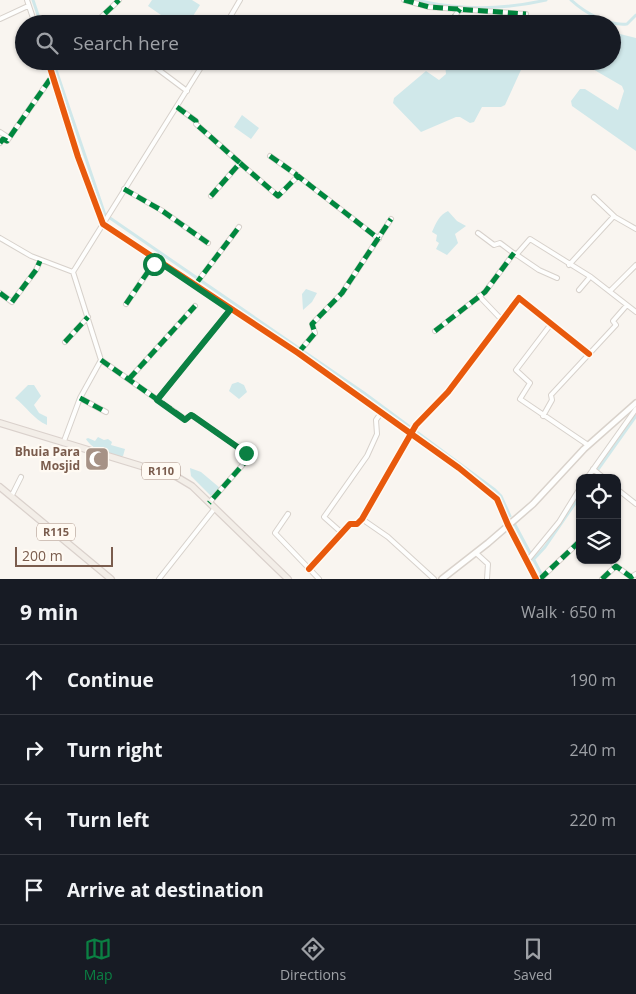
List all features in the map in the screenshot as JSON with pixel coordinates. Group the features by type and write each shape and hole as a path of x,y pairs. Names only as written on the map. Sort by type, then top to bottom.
{"main road":[{"name":"R110","path":"0,423 177,477 192,486 288,579"},
{"name":"R115","path":"0,486 111,579"}],"street":[{"path":"27,0 31,15"},
{"path":"104,15 119,0"},
{"path":"231,15 240,0"},
{"path":"404,0 429,7 526,14"},
{"path":"0,13 2,18 28,6"},
{"path":"456,15 460,9"},
{"path":"51,70 78,157 103,224 156,260 196,284 230,310 299,352 381,413 411,432 497,499 508,525 539,579 576,545"},
{"path":"159,70 187,91"},
{"path":"73,272 199,70"},
{"path":"0,143 3,139 6,141 9,138 52,75"},
{"path":"176,107 196,121 196,124 278,196 297,175"},
{"path":"0,132 9,138"},
{"path":"270,156 379,239"},
{"path":"211,196 240,164"},
{"path":"124,189 161,210 208,244"},
{"path":"594,197 614,216 636,230"},
{"path":"569,265 614,216"},
{"path":"299,352 315,333 312,324 342,293 391,218"},
{"path":"201,277 239,228"},
{"path":"478,233 494,245 500,243 539,270 557,278"},
{"path":"0,238 40,261 73,272"},
{"path":"435,331 479,296 530,239 590,277 636,312"},
{"path":"126,304 156,260"},
{"path":"0,293 12,302 36,270 40,261"},
{"path":"610,291 636,265"},
{"path":"73,272 101,360 185,420 191,415 193,416 246,453 247,460 209,503"},
{"path":"579,290 590,277"},
{"path":"479,296 501,319"},
{"path":"308,569 350,524 357,524 362,519 416,425 448,392 501,319 520,298 589,354"},
{"path":"542,416 552,400 551,395 616,325 613,321 627,305"},
{"path":"129,380 195,306"},
{"path":"157,400 230,310"},
{"path":"66,342 88,317"},
{"path":"551,324 516,372 530,383 520,399 542,416 588,445"},
{"path":"64,441 80,398 101,360"},
{"path":"80,398 106,412"},
{"path":"442,579 533,504 588,445 636,403"},
{"path":"592,474 636,409"},
{"path":"342,533 324,517 368,456 377,434 376,420 381,413"},
{"path":"595,471 599,474"},
{"path":"12,496 22,477"},
{"path":"621,492 636,504"},
{"path":"528,560 576,494"},
{"path":"158,579 215,508"},
{"path":"288,514 275,533 319,579"},
{"path":"362,519 388,537 434,579"},
{"path":"476,552 488,564 487,579"},
{"path":"602,579 616,566 631,577 636,574"}],"water":[{"path":"152,0 192,0 200,5 194,15 161,15 148,6"},
{"path":"621,34 636,38 636,151 572,106 571,101 580,89 585,89 618,110 624,91 622,86 594,70 621,70"},
{"path":"446,70 521,70 505,105 501,107 482,107 474,122 470,123 460,117 456,117 421,132 393,103 394,98 426,71 439,80 446,74"},
{"path":"242,115 259,128 251,139 234,127"},
{"path":"448,211 457,221 466,226 455,234 458,243 447,255 436,249 439,243 436,241 437,235 432,232 436,222"},
{"path":"306,289 317,293 312,302 303,310 302,294"},
{"path":"238,382 244,385 247,392 239,399 229,391 232,384"},
{"path":"28,385 34,385 41,396 34,405 39,413 47,417 47,425 38,420 15,398"},
{"path":"98,437 104,440 108,439 112,442 111,445 125,449 123,456 113,456 103,452 86,439 95,441"},
{"path":"190,468 201,472 220,488 211,496 191,476"}],"waterway":[{"path":"33,0 38,15"},
{"path":"416,0 448,6 481,8 513,6 546,0"},
{"path":"571,0 592,15"},
{"path":"621,24 627,24 636,15"},
{"path":"56,70 105,215"},
{"path":"110,218 364,393 495,490 501,496 510,516"},
{"path":"595,474 636,416"},
{"path":"533,560 545,547 576,502"},
{"path":"514,523 544,579"}],"marked path":[{"path":"103,15 119,0"},
{"path":"404,0 429,7 526,14"},
{"path":"456,15 460,9"},
{"path":"0,143 3,139 7,141 53,75"},
{"path":"177,107 196,121 196,124 240,163 211,196"},
{"path":"270,156 297,175"},
{"path":"240,163 278,196 298,176 379,239"},
{"path":"124,189 161,210 208,243"},
{"path":"298,353 315,333 312,324 342,293 391,219"},
{"path":"195,285 239,227"},
{"path":"435,331 485,292 514,253"},
{"path":"126,304 156,260"},
{"path":"0,293 12,302 36,270 40,261"},
{"path":"129,379 195,306"},
{"path":"157,400 230,310"},
{"path":"65,342 88,317"},
{"path":"101,360 185,419 191,415 193,416 246,453 247,460 209,503"},
{"path":"80,398 106,412"},
{"path":"540,579 576,545"},
{"path":"602,579 616,566 631,577 636,574"}],"cycle path":[{"path":"51,70 78,157 103,224 298,353 459,468 497,499 508,525 536,579"},
{"path":"309,569 350,524 357,524 362,519 416,425 448,392 519,298 589,354"}],"place":[{"name":"Bhuia Para Mosjid","path":"97,459"}],"route":[{"path":"154,264 156,260 230,310 191,356 191,362 157,400 185,420 191,415 193,416 246,453"}]}
